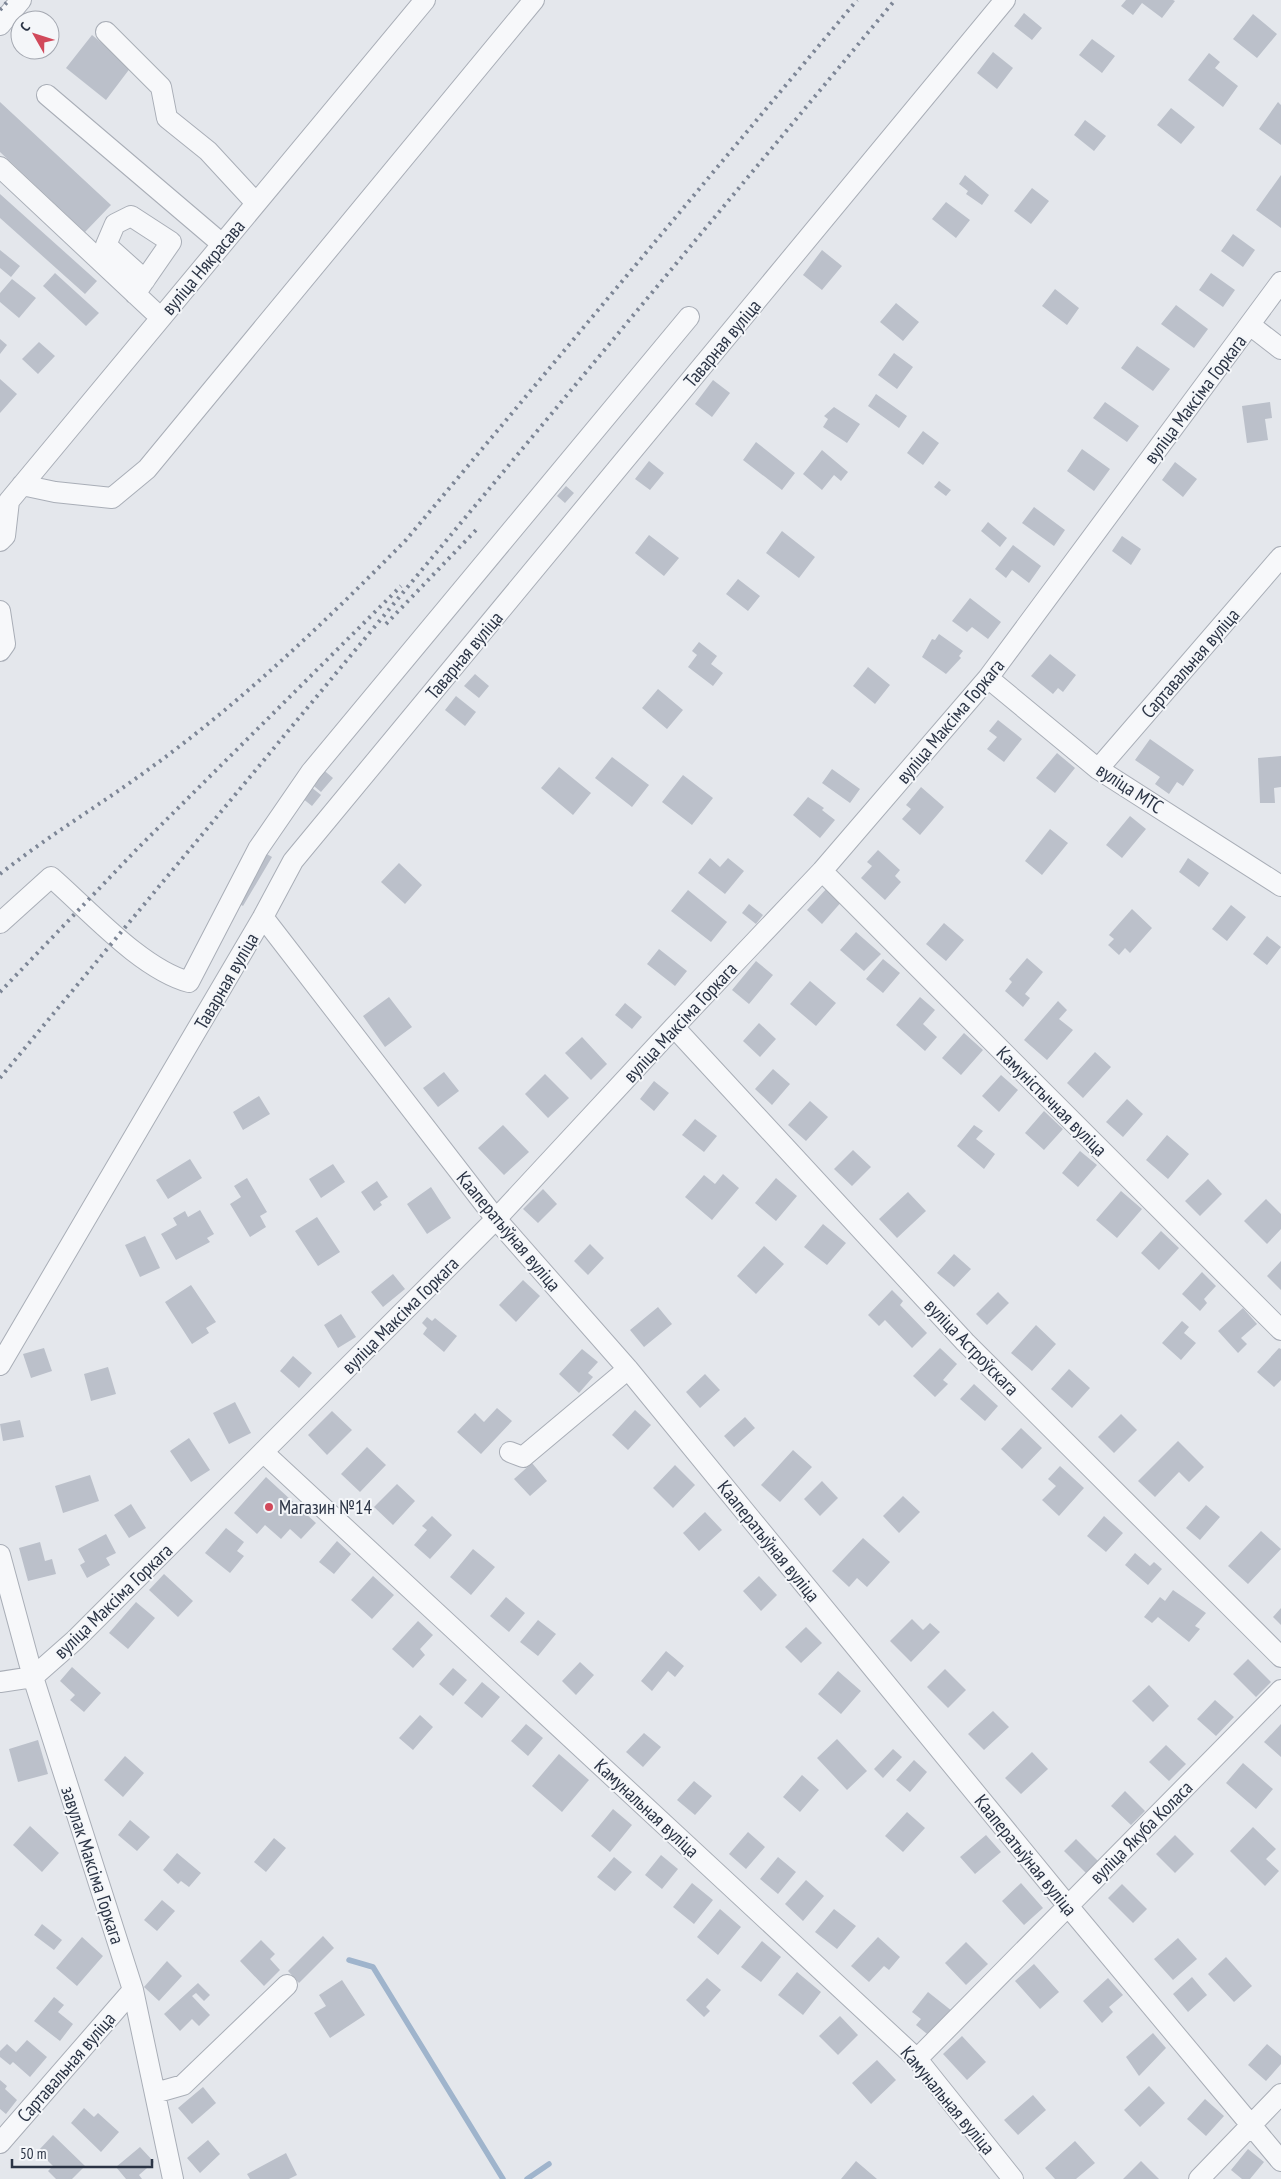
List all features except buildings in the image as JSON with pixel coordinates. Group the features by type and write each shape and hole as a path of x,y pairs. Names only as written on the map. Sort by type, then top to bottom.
{"street":[{"path":"0,25 21,0"},
{"name":"вуліца Някрасава","path":"0,541 5,536 4,497 22,484 424,0"},
{"path":"22,484 55,492 112,498 148,469 534,0"},
{"name":"Таварная вуліца","path":"0,1365 263,918 294,861 1005,0"},
{"path":"106,32 161,87 167,118 208,151 256,203"},
{"path":"47,95 222,244"},
{"path":"0,167 140,287 161,318"},
{"name":"вуліца Максіма Горкага","path":"32,1677 75,1640 496,1219 822,871 988,678 1281,282"},
{"path":"0,923 51,877 146,961 180,980 189,982 258,849 311,772 689,317"},
{"path":"1250,325 1281,349"},
{"name":"Сартавальная вуліца","path":"1098,769 1281,557"},
{"path":"0,611 5,644 0,651"},
{"name":"вуліца МТС","path":"988,678 1098,769 1281,886"},
{"name":"Камуністычная вуліца","path":"822,871 1281,1330"},
{"name":"Кааператыўная вуліца","path":"263,918 496,1219 628,1369 1068,1906 1281,2161"},
{"name":"вуліца Астроўскага","path":"674,1027 965,1342 1281,1656"},
{"path":"510,1452 523,1457 628,1369"},
{"name":"Камунальная вуліца","path":"263,1452 918,2059 1013,2179"},
{"name":"завулак Максіма Горкага","path":"0,1555 32,1677 133,1990 173,2179"},
{"path":"0,1682 32,1677"},
{"name":"вуліца Якуба Коласа","path":"918,2059 1281,1690"},
{"path":"154,2092 183,2085 287,1985"},
{"name":"Сартавальная вуліца","path":"0,2143 133,1990"},
{"path":"1198,2179 1281,2094"}],"waterway":[{"path":"349,1960 373,1967 503,2179"},
{"path":"527,2179 549,2164"}],"railway":[{"path":"0,10 9,0"},
{"path":"0,874 149,769 250,689 314,631 406,540 857,0"},
{"path":"0,1078 895,0"},
{"path":"386,624 477,529"},
{"path":"0,992 138,848 401,586"}],"place":[{"name":"Магазин №14","path":"269,1507"}]}
